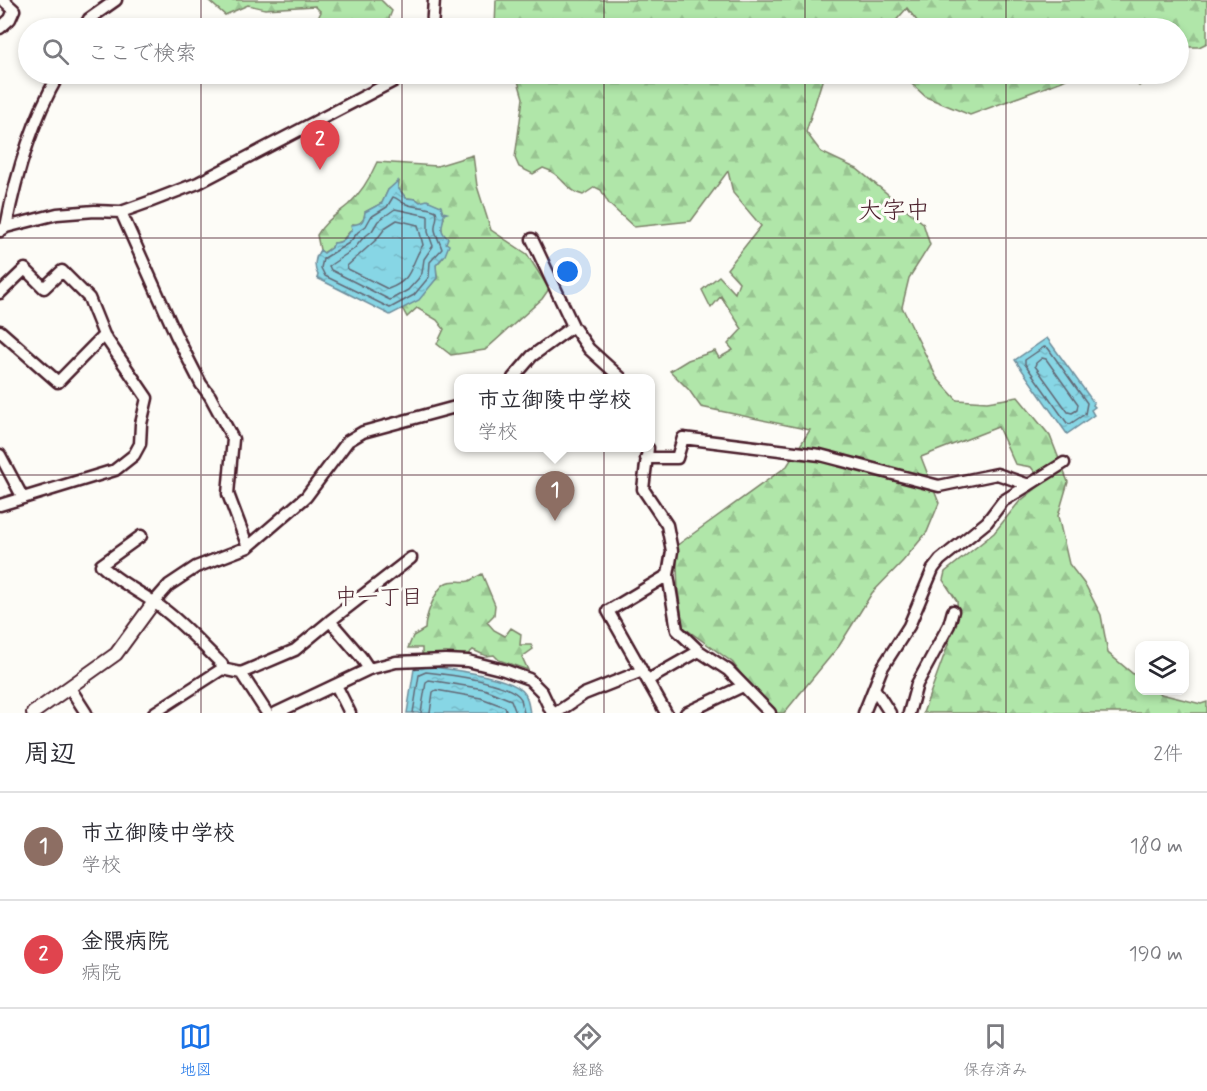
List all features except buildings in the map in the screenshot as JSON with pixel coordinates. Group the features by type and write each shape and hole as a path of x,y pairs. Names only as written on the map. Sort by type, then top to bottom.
{"street":[{"path":"0,28 10,20 14,10 3,0"},
{"path":"90,18 116,0"},
{"path":"433,18 434,0"},
{"path":"54,84 35,125 15,181 3,229 57,214 94,211 121,212 198,183 388,84"},
{"path":"121,212 176,335 233,439 228,494 248,546"},
{"path":"532,240 573,326 589,349 617,374"},
{"path":"0,293 26,269 44,288 62,271 89,298 104,335 147,398 141,424 140,444 134,455 115,470 0,506"},
{"path":"516,374 531,356 573,326"},
{"path":"0,331 58,382 104,335"},
{"path":"33,713 116,654 169,585 196,567 248,546 306,497 348,441 363,432 454,407"},
{"path":"770,713 728,670 699,651 677,630 668,575 672,552 667,525 643,489 647,453 677,458 683,438 820,455 939,486 997,474 1029,485"},
{"path":"0,455 23,498"},
{"path":"864,713 882,668 909,626 933,569 940,560 987,522 1004,501 1064,463"},
{"path":"141,536 101,565 113,577 154,602 188,630 222,664 222,669"},
{"path":"154,713 222,669 241,673 295,650 411,558"},
{"path":"666,713 608,610 668,575"},
{"path":"909,713 917,684 949,625 953,611"},
{"path":"330,621 369,669"},
{"path":"276,713 369,669 396,662 468,661 504,670 529,680 542,692 554,713 584,694 645,676 699,651"},
{"path":"241,673 267,713"},
{"path":"336,685 350,713"},
{"path":"686,713 743,686"},
{"path":"70,688 86,713"},
{"path":"874,688 890,713"}],"green space":[{"path":"208,0 381,0 392,11 389,18 318,18 321,12 315,6 265,9 248,5 225,15"},
{"path":"496,0 1207,0 1207,43 1199,47 1189,47 1189,18 915,18 907,8 898,18 495,18"},
{"path":"519,84 821,84 806,132 821,152 857,169 923,223 930,245 909,278 902,307 937,378 957,400 987,402 1018,397 1050,436 1068,482 1058,516 1069,564 1086,586 1101,615 1108,653 1135,676 1135,695 1165,695 1201,704 1207,702 1207,713 923,713 958,617 957,601 943,580 945,572 994,533 1019,502 1043,483 1031,467 1015,464 998,427 921,457 939,503 927,532 872,593 839,646 784,713 777,713 751,687 732,662 683,627 676,546 787,466 810,430 701,407 689,390 670,371 688,360 715,351 719,358 733,350 728,344 742,329 721,296 711,308 702,290 719,276 735,293 739,282 727,269 761,226 733,193 728,171 691,221 634,227 609,204 601,190 595,187 583,195 577,193 549,170 543,168 533,174 519,167 515,158 523,98"},
{"path":"912,84 1054,84 970,115 926,97"},
{"path":"473,155 477,186 491,230 527,254 549,289 542,299 485,350 451,355 437,344 444,329 437,320 417,308 407,317 402,308 421,296 437,278 436,265 446,251 442,230 444,218 440,206 428,201 420,202 406,198 398,188 399,182 388,190 382,203 365,212 364,219 358,225 353,224 352,229 341,242 334,243 323,253 320,250 317,235 327,222 357,195 377,162 437,166"},
{"path":"482,574 495,605 494,615 487,622 494,630 505,636 511,628 521,634 520,645 531,645 533,649 522,657 528,670 499,660 494,655 486,656 473,650 466,656 422,657 422,648 408,648 413,636 425,629 431,604 442,586 452,581 469,581"}],"water":[{"path":"398,181 398,188 406,198 420,202 427,200 441,206 443,212 447,213 444,214 442,230 448,238 446,243 449,245 445,255 436,265 437,278 419,300 390,315 317,278 315,262 320,250 324,253 334,243 344,239 352,229 351,225 361,222 365,212 382,203 388,190"},
{"path":"1047,338 1095,407 1091,410 1094,415 1067,434 1015,360"},
{"path":"425,666 479,674 508,682 525,694 530,713 407,713 414,669"}],"place":[{"name":"金隈病院","path":"320,170"},
{"name":"市立御陵中学校","path":"555,521"}],"district":[{"name":"大字中","path":"894,211"},
{"name":"中一丁目","path":"379,598"}]}
